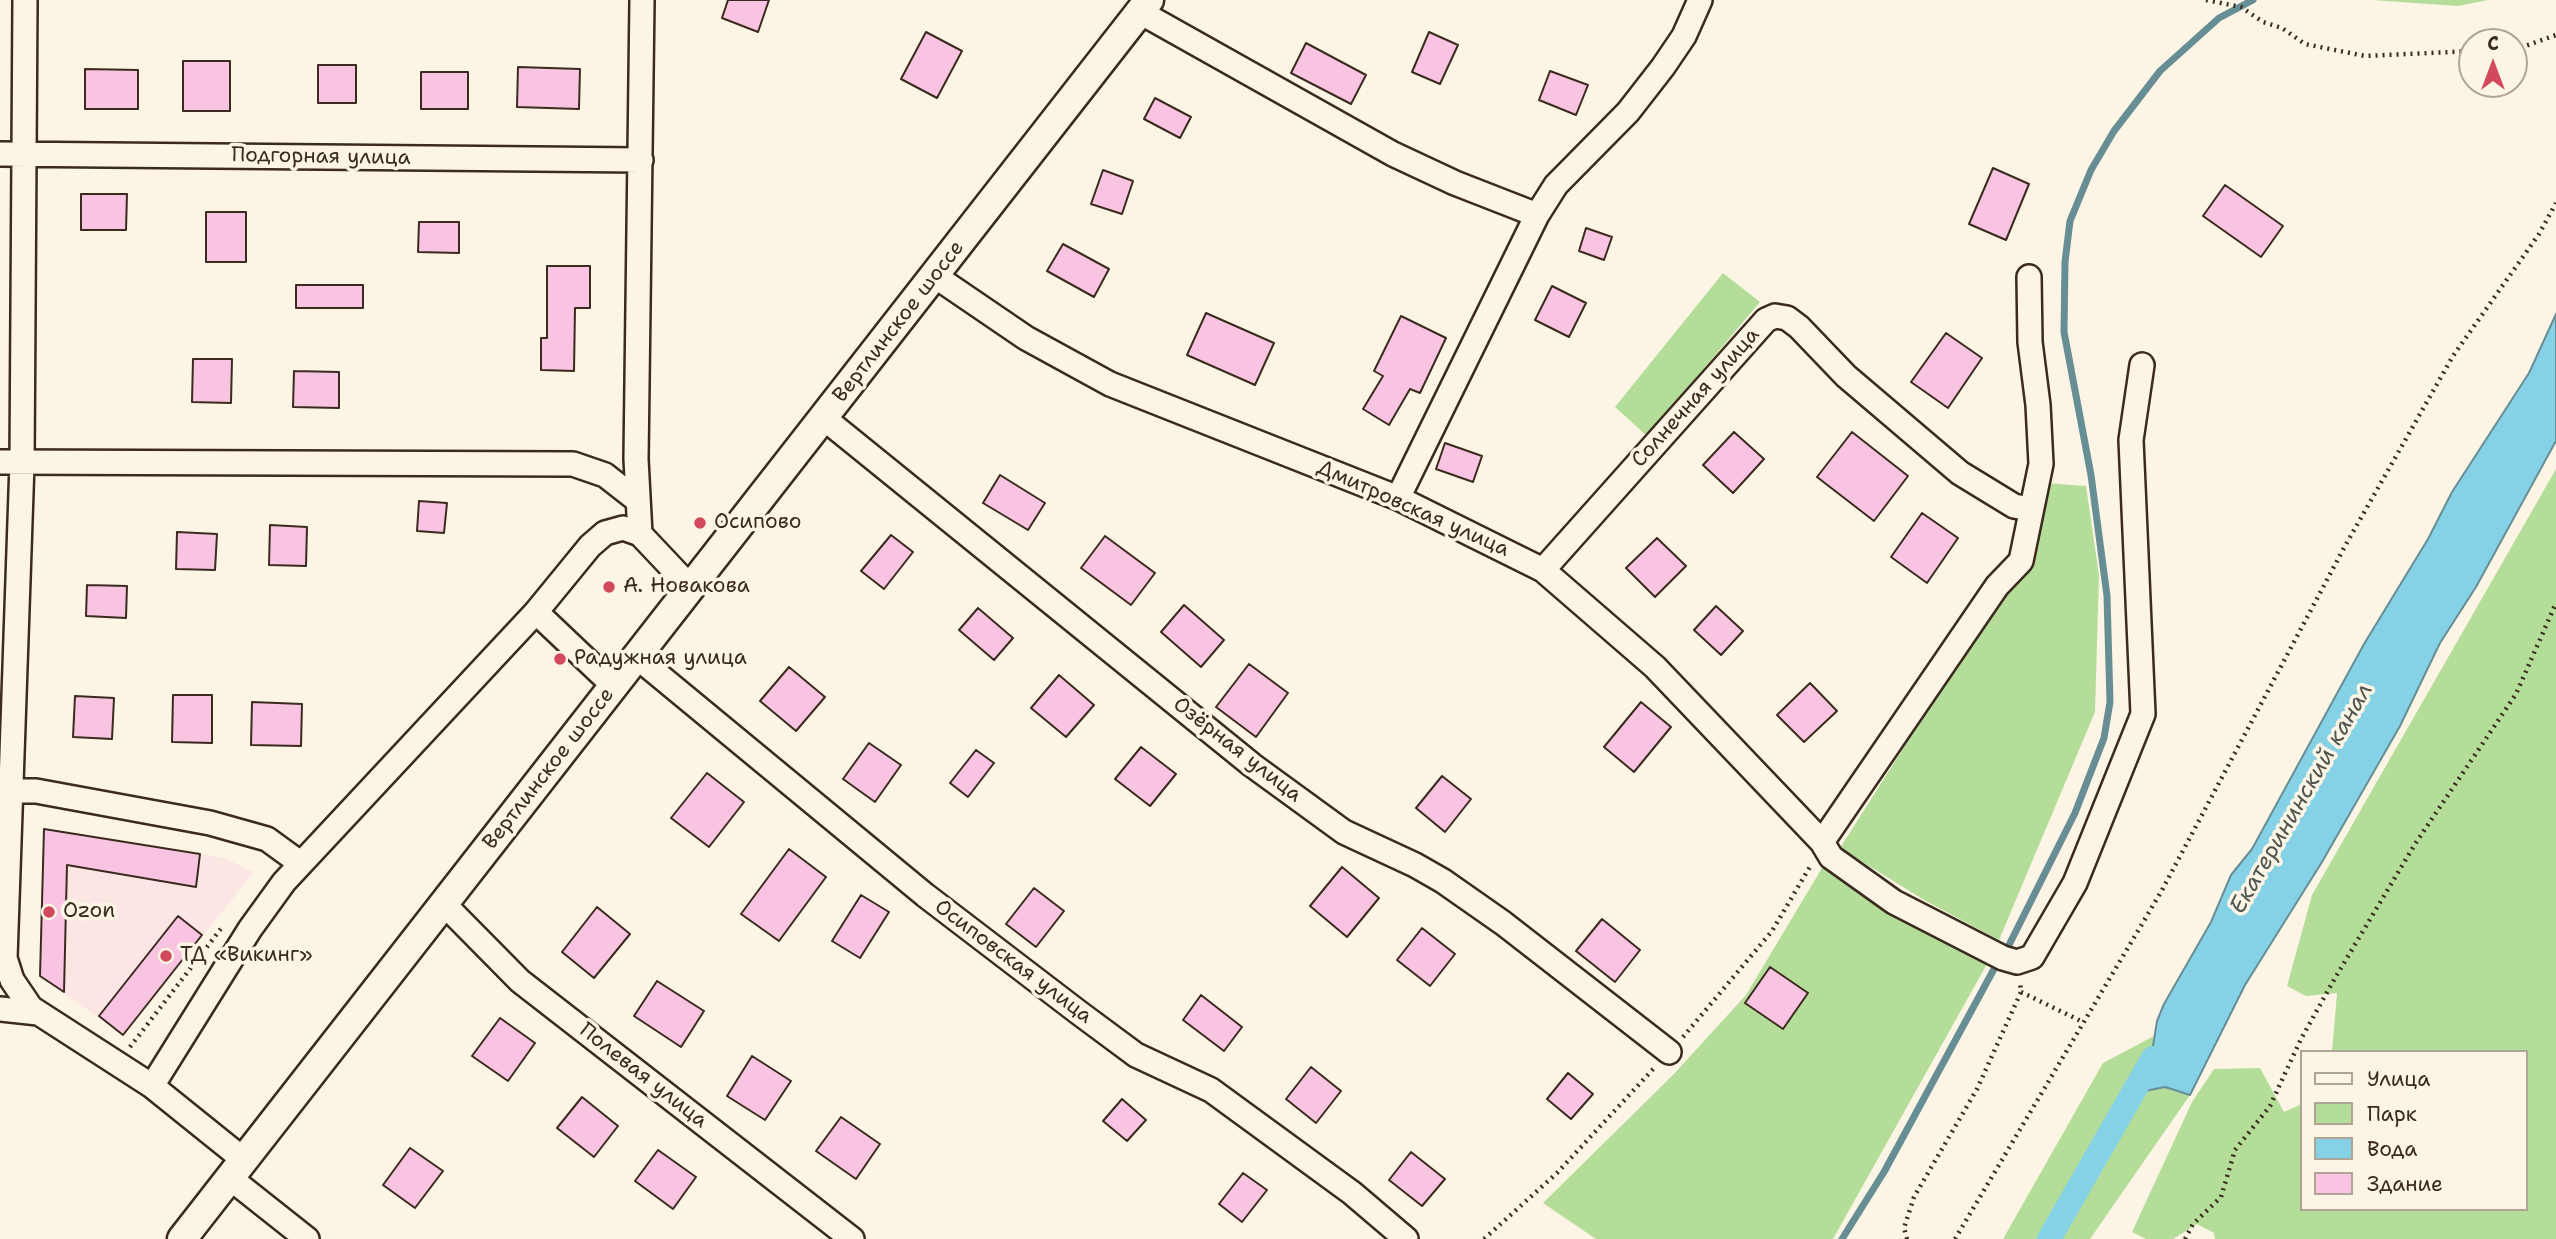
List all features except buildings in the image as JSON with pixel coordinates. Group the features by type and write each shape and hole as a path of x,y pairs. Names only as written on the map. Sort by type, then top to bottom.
{"main road":[{"name":"Вертлинское шоссе","path":"181,1239 638,658 1144,6"}],"street":[{"path":"25,0 11,154 11,463 5,958 12,980 38,1013 152,1086 307,1239"},
{"path":"640,534 637,500 642,0"},
{"path":"1398,498 1536,215 1556,185 1628,112 1663,67 1684,36 1700,0"},
{"path":"1144,6 1393,154 1455,183 1536,215"},
{"name":"Подгорная улица","path":"11,154 641,160"},
{"name":"Дмитровская улица","path":"935,276 1026,338 1111,384 1398,498 1543,570 1655,667 1822,842 1831,857 1894,902 2003,958 2017,962"},
{"path":"1822,842 1997,586 2021,561 2030,509 2039,486 2040,433 2030,342 2029,278"},
{"name":"Солнечная улица","path":"1543,570 1766,320 1775,316 1787,318 1799,327 1846,376 1960,473 2014,506 2030,509"},
{"path":"2017,962 2032,957 2075,883 2143,714 2131,440 2142,365"},
{"name":"Озёрная улица","path":"825,418 1252,765 1344,832 1415,864 1443,881 1503,923 1669,1052"},
{"path":"11,463 573,464 605,475 637,500"},
{"path":"152,1086 250,929 300,863 536,612 590,545 605,533 623,528 640,534 691,588"},
{"path":"536,612 614,686"},
{"name":"Осиповская улица","path":"638,658 925,895 1078,1012 1136,1055 1210,1090 1352,1193 1406,1239"},
{"path":"6,791 36,791 210,823 267,839 300,863"},
{"name":"Полевая улица","path":"443,903 520,981 852,1239"},
{"path":"0,1009 38,1013"}],"path":[{"path":"2206,0 2241,7 2263,22 2282,27 2305,44 2365,56 2458,52"},
{"path":"2528,45 2556,35"},
{"path":"1955,1239 2161,892 2345,546 2453,356 2539,234 2556,203"},
{"path":"2185,1239 2193,1224 2221,1197 2235,1150 2270,1106 2334,978 2415,844 2516,694 2556,603"},
{"path":"1484,1239 1557,1173 1728,986 1772,931 1795,895 1822,842"},
{"path":"117,1064 229,918 250,929"},
{"path":"1907,1239 1904,1228 1914,1197 1977,1089 2021,992 2017,962"},
{"path":"2021,992 2083,1022"}],"shaded area":[{"path":"44,829 224,858 254,872 123,1035 40,976"}],"green space":[{"path":"2372,0 2488,0 2458,6"},
{"path":"1723,273 1760,302 1647,436 1615,407"},
{"path":"2556,469 2556,1239 2215,1239 2214,1233 2197,1224 2173,1239 2146,1239 2132,1232 2192,1102 2214,1069 2260,1068 2284,1112 2300,1105 2300,1211 2528,1211 2528,1050 2332,1050 2337,993 2306,996 2287,986 2312,895"},
{"path":"2045,483 2086,486 2099,575 2095,712 1999,940 1924,900 1840,848 1970,643 2029,566"},
{"path":"1825,863 1878,907 1987,964 1833,1239 1596,1239 1543,1203 1673,1075 1746,995"},
{"path":"2154,1036 2151,1058 2134,1077 2145,1091 2165,1087 2190,1095 2090,1239 2003,1239 2103,1063"}],"water":[{"path":"2556,314 2556,441 2476,587 2440,643 2400,726 2322,862 2245,985 2190,1095 2165,1087 2145,1091 2135,1085 2134,1077 2151,1058 2157,1021 2164,1004 2211,922 2231,875 2252,849 2364,644 2428,539 2452,492 2529,373"}],"waterway":[{"path":"2009,945 2075,813 2104,738 2110,702 2107,596 2091,475 2064,332 2065,262 2070,221 2091,170 2114,131 2160,71 2219,18 2253,0"},
{"path":"1842,1239 1884,1172 1994,969"},
{"name":"Екатерининский канал","path":"2049,1239 2153,1058"}],"place":[{"name":"Осипово","path":"700,523"},
{"name":"А. Новакова","path":"609,587"},
{"name":"Радужная улица","path":"560,659"},
{"name":"Ozon","path":"49,912"},
{"name":"ТД «Викинг»","path":"166,956"}]}
